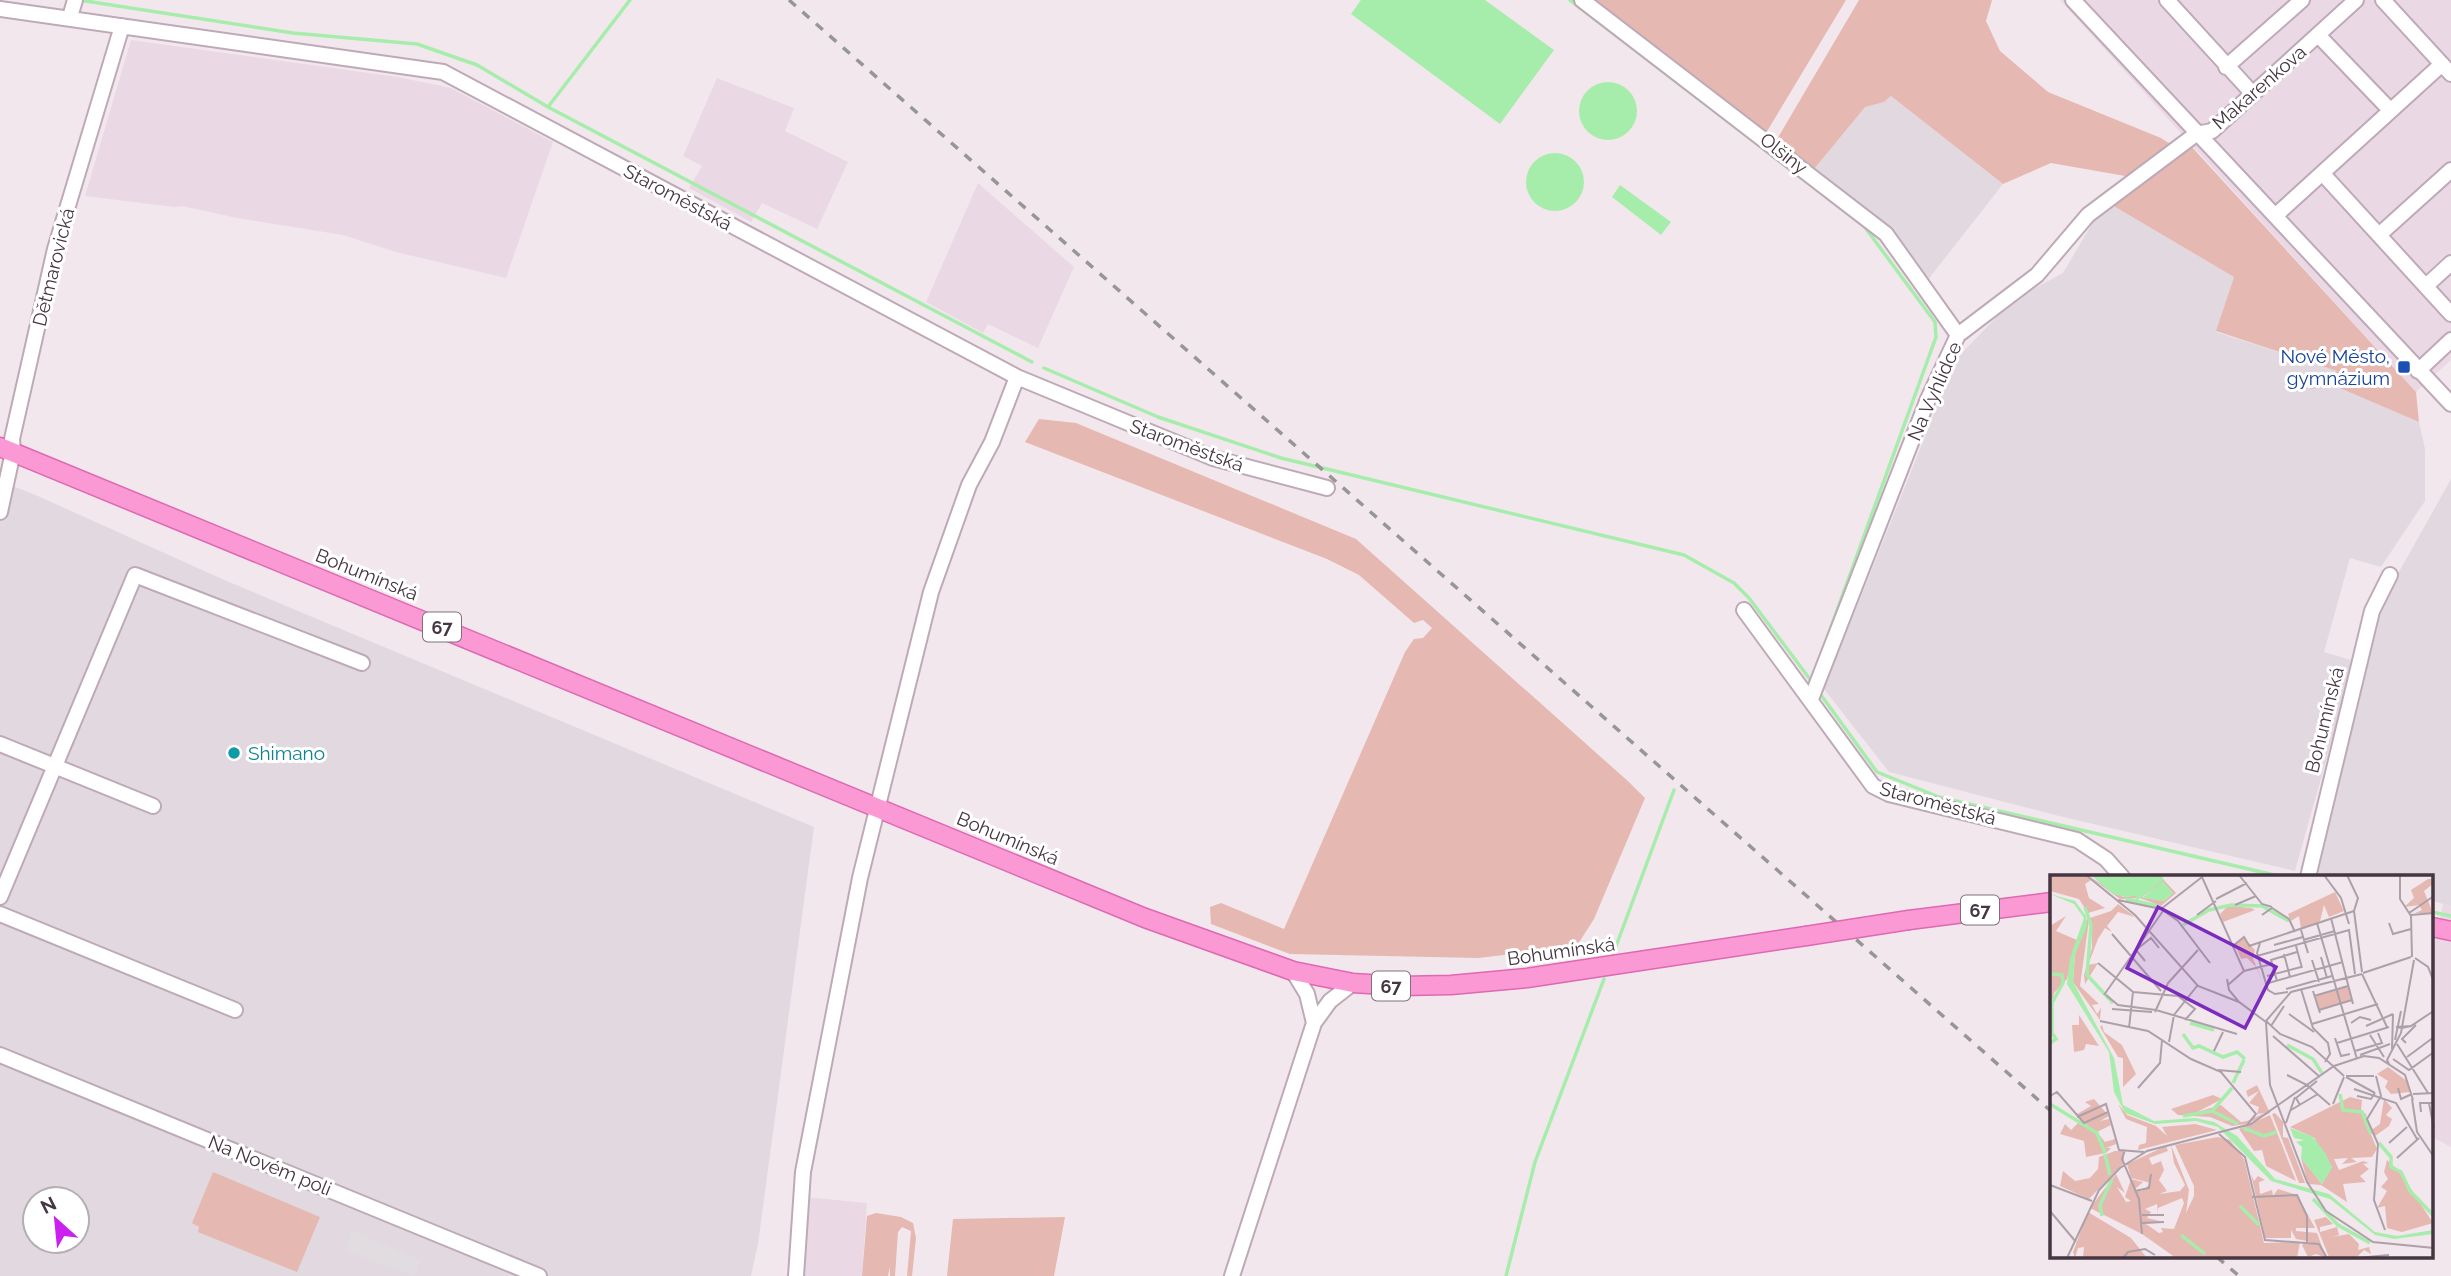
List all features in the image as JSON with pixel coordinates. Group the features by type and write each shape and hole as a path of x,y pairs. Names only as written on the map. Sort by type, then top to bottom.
{"main road":[{"name":"Bohumínská","path":"7,450 1145,918 1293,971 1353,983 1400,986 1477,984 1909,920 2050,902"}],"street":[{"name":"Olšiny","path":"1582,0 1886,234 1958,335"},
{"path":"2073,0 2451,404"},
{"path":"2227,67 2302,0"},
{"name":"Makarenkova","path":"2196,134 2212,131 2356,0"},
{"path":"2275,216 2390,110 2446,69 2383,0"},
{"path":"2168,1 2253,94"},
{"name":"Staroměstská","path":"0,9 73,8 122,26 443,72 1017,377 1213,458 1327,488"},
{"name":"Dětmarovická","path":"0,513 7,450 12,439 55,249 122,26"},
{"name":"Makarenkova","path":"2318,35 2390,110"},
{"name":"Na Vyhlídce","path":"1811,699 1928,399 1958,335 2037,275 2088,215 2196,134"},
{"path":"2379,235 2451,170"},
{"path":"2323,174 2451,314"},
{"path":"2426,286 2451,264"},
{"path":"2418,371 2451,340"},
{"path":"796,1276 803,1172 860,878 931,592 969,485 992,442 1017,377"},
{"path":"0,897 135,575 362,663"},
{"name":"Bohumínská","path":"2308,875 2372,611 2390,575"},
{"name":"Staroměstská","path":"1744,610 1873,786 1889,794 2077,840 2106,859 2120,875"},
{"path":"0,744 153,806"},
{"path":"0,914 235,1010"},
{"path":"1293,971 1307,994 1314,1023"},
{"path":"1232,1276 1314,1023 1330,1001 1353,983"},
{"name":"Na Novém poli","path":"0,1055 539,1276"}],"shaded area":[{"path":"1361,0 1485,0 1554,50 1500,124 1351,14"},
{"path":"1595,0 1846,0 1766,133"},
{"path":"1859,0 1992,0 1986,21 2000,51 2048,92 2161,138 2172,145 2131,177 2051,163 2003,184 1891,96 1884,102 1865,107 1814,169 1776,141"},
{"path":"2060,0 2451,0 2451,360 2416,392"},
{"path":"131,40 398,77 451,88 553,142 506,278 396,252 343,235 182,206 85,196"},
{"path":"717,78 794,108 785,131 848,162 817,229 762,203 751,222 689,188 702,166 683,156"},
{"path":"1608,82 1619,84 1632,95 1637,111 1635,122 1624,135 1608,140 1597,138 1584,127 1579,111 1581,100 1592,87"},
{"path":"1891,96 2003,184 1927,281 1892,234 1814,169 1865,106 1884,102"},
{"path":"2190,145 2416,392 2419,422 2335,386 2310,389 2337,371 2216,331 2234,277 2112,205"},
{"path":"1549,153 1561,153 1576,161 1584,176 1584,188 1576,203 1561,211 1549,211 1534,203 1526,188 1526,176 1534,161"},
{"path":"978,183 1074,267 1038,348 988,324 983,333 926,302"},
{"path":"1620,185 1671,222 1661,235 1612,197"},
{"path":"2112,205 2234,277 2216,332 2338,371 2312,388 2335,386 2419,422 2425,449 2425,501 2381,567 2350,558 2324,652 2354,661 2295,871 2059,816 1889,772 1824,689 1956,359 2013,300 2063,273 2093,222"},
{"path":"1039,419 1076,423 1356,539 1630,783 1645,798 1594,919 1576,947 1478,958 1290,954 1211,924 1210,907 1221,903 1284,929 1405,652 1414,639 1423,638 1432,628 1423,620 1414,623 1359,575 1327,559 1025,442"},
{"path":"2451,479 2451,906 2434,902 2434,875 2328,875 2317,872 2381,604"},
{"path":"0,481 222,579 814,827 758,1244 751,1276 0,1276"},
{"path":"2443,904 2451,906 2451,1147 2434,1138 2434,947"},
{"path":"213,1172 320,1217 297,1272 198,1232 199,1227 192,1223"},
{"path":"805,1197 867,1203 862,1276 802,1276"},
{"path":"876,1213 901,1217 913,1223 916,1238 912,1276 907,1276 911,1231 902,1227 898,1232 895,1276 890,1276 890,1267 888,1276 862,1276 867,1216"},
{"path":"1065,1217 1054,1276 947,1276 953,1219"},
{"path":"352,1231 421,1260 414,1276 345,1250"}],"waterway":[{"path":"79,0 293,33 417,44 477,65 548,107 1032,362"},
{"path":"548,107 630,0"},
{"path":"1570,0 1864,226 1935,322 1936,337 1822,652"},
{"path":"1044,368 1158,417 1281,458 1684,555 1734,583 1749,598 1812,682"},
{"path":"1821,695 1877,772 1939,797 2274,875"},
{"path":"1612,957 1674,790"},
{"path":"2434,912 2451,916"},
{"path":"1506,1276 1535,1162 1604,979"}],"railway":[{"path":"789,0 2050,1110"},
{"path":"2218,1258 2239,1276"}],"place":[{"name":"Nové Město, gymnázium","path":"2404,367"},
{"name":"Shimano","path":"234,753"}]}
